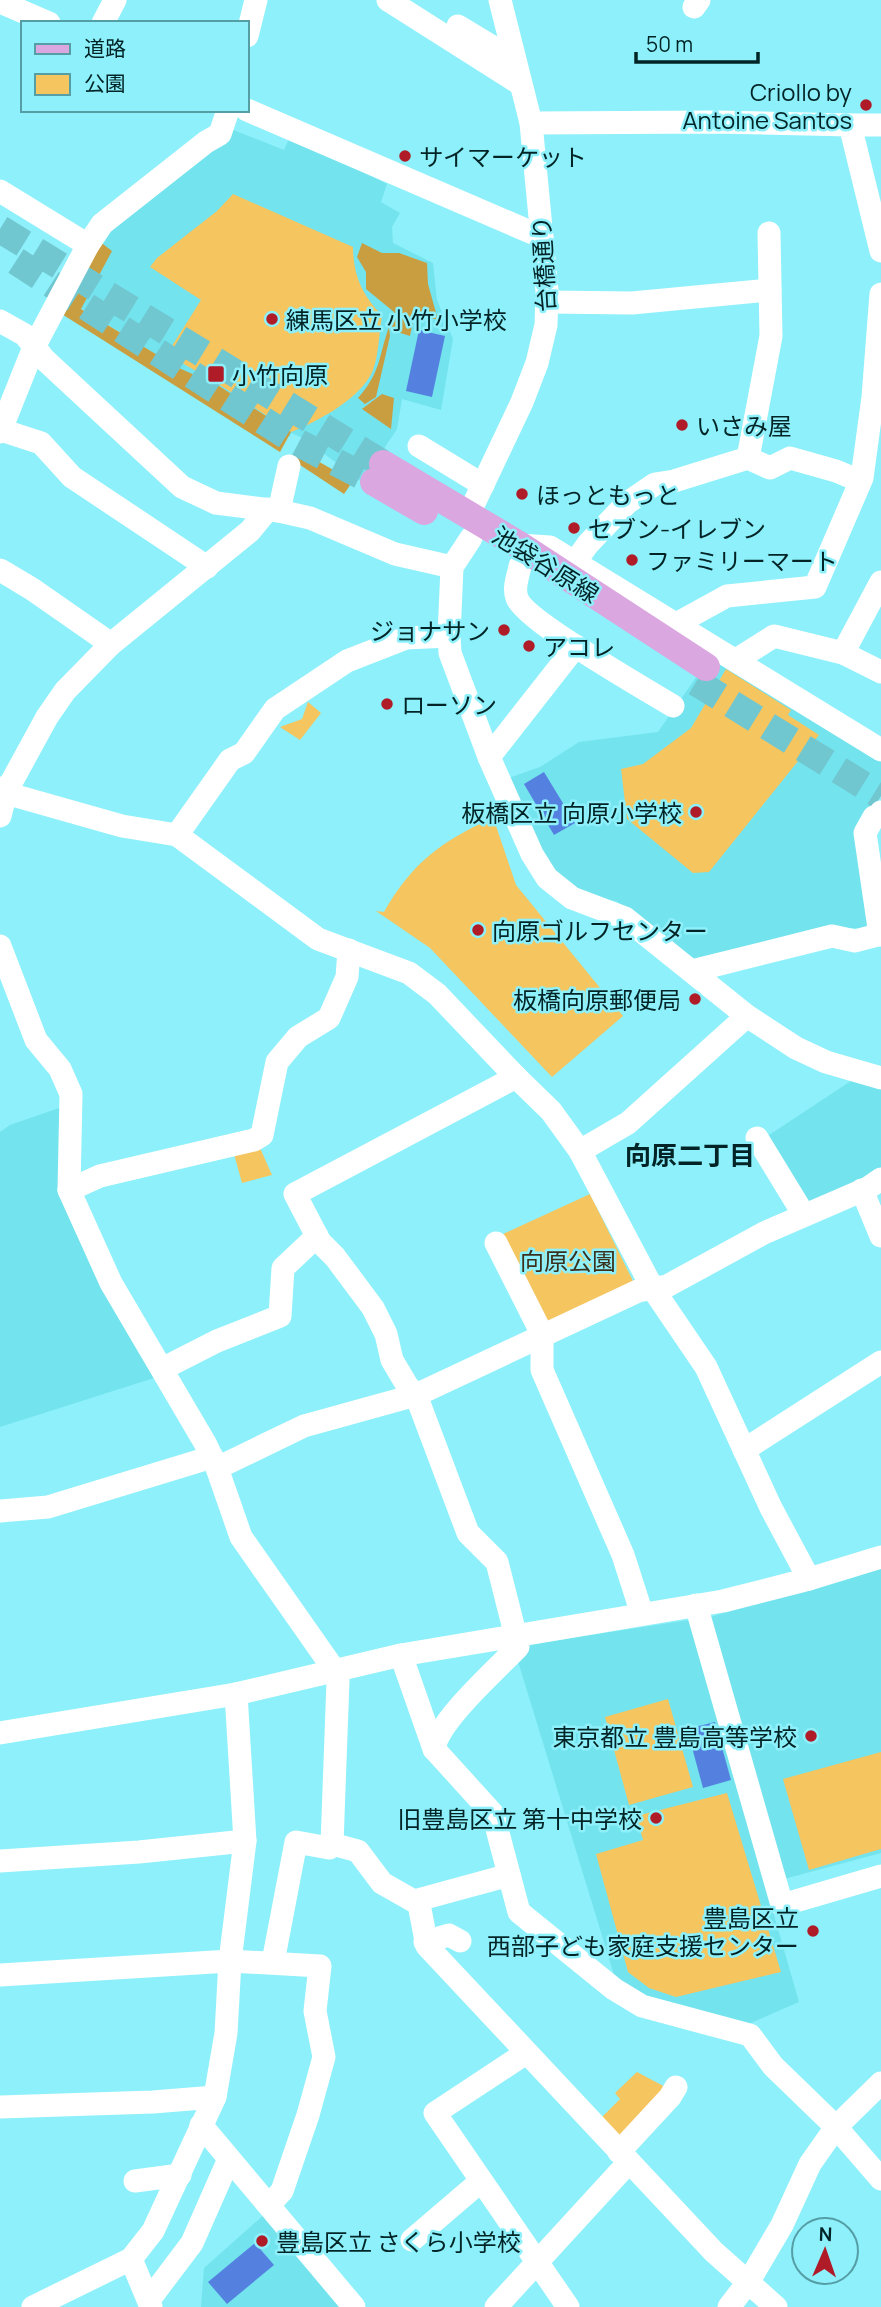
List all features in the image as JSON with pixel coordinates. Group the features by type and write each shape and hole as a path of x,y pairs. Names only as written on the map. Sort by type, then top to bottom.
{"main road":[{"name":"池袋谷原線","path":"378,473 519,555 701,675"}],"street":[{"path":"104,21 115,0"},
{"path":"248,32 256,0"},
{"path":"388,0 519,83"},
{"path":"417,0 514,60"},
{"name":"台橋通り","path":"452,567 483,485 522,402 537,363 546,325 547,302 531,123 500,0"},
{"path":"0,2 44,21"},
{"path":"248,110 542,237"},
{"path":"207,567 72,477 41,443 1,431 34,347 102,224 206,142 220,134 227,112"},
{"path":"531,123 881,125"},
{"path":"850,125 881,251"},
{"path":"0,191 88,245"},
{"path":"748,458 771,336 769,233"},
{"path":"547,302 632,303 770,290"},
{"path":"676,624 727,596 815,587 868,480 881,294"},
{"path":"0,321 25,335 44,359 183,487 216,503 274,510 310,518 395,554 452,567 450,653 489,757 532,854 547,878 572,898 625,918 747,1016 796,1048 826,1062 881,1078"},
{"path":"419,446 483,485"},
{"path":"575,562 588,544 627,503 655,484 674,481 748,458 770,468 790,458 868,480"},
{"path":"0,817 3,790 65,691 111,644 274,510 289,466"},
{"path":"673,706 527,612 517,601 515,591 519,555 550,547 881,750"},
{"path":"0,570 111,644"},
{"path":"843,653 881,582"},
{"path":"177,835 230,760 244,753 275,709 347,661 406,638 449,636"},
{"path":"736,660 774,636 843,653 881,672"},
{"path":"489,757 576,646"},
{"path":"3,790 122,826 177,835 318,939 410,973 438,994 551,1111 580,1151 653,1289 706,1367 771,1508 809,1579"},
{"path":"692,971 832,936 855,941 880,934 865,833 874,817 880,816"},
{"path":"0,946 36,1040 60,1069 71,1094 69,1190 111,1283 215,1462 241,1538 335,1671 338,1681 332,1844 329,1848 296,1842 273,1962"},
{"path":"69,1190 100,1176 254,1140 262,1135 277,1062 298,1037 329,1018 347,977 349,950"},
{"path":"580,1151 628,1123 747,1016"},
{"path":"434,1749 435,1739 451,1719 518,1647 516,1637 497,1562 468,1533 416,1395 392,1360 386,1334 373,1308 317,1236 295,1194 516,1077"},
{"path":"757,1138 804,1215"},
{"path":"0,1511 48,1507 215,1462 304,1426 416,1395 638,1291 667,1286 764,1233 872,1185 881,1236"},
{"path":"162,1369 217,1341 280,1316 283,1268 317,1236"},
{"path":"496,1242 542,1334 542,1370 623,1555 642,1614"},
{"path":"744,1450 881,1362"},
{"path":"0,1733 236,1694 401,1655 743,1597 881,1557"},
{"path":"696,1605 782,1905 881,1876"},
{"path":"401,1655 434,1749 493,1814 519,1912 614,1989 642,2006 750,2035 773,2066 836,2127 881,2179"},
{"path":"33,2307 131,2259 153,2231 215,2097 226,2033 230,1961 245,1841 236,1694"},
{"path":"0,1861 139,1852 245,1841"},
{"path":"332,1844 358,1851 382,1883 419,1904 427,1947 714,2252 776,2307"},
{"path":"414,1901 509,1875"},
{"path":"425,1942 449,1935 460,1941"},
{"path":"0,1975 230,1961 320,1966 315,2011 324,2057 282,2191 269,2205"},
{"path":"526,2053 435,2113 568,2307"},
{"path":"729,2307 749,2281 782,2225 810,2164 836,2127 881,2083"},
{"path":"496,2307 538,2263 624,2157 676,2087"},
{"path":"0,2107 153,2102 215,2097"},
{"path":"201,2125 354,2307"},
{"path":"150,2304 192,2244 229,2158"},
{"path":"135,2181 180,2175"},
{"path":"412,2240 481,2181"},
{"path":"131,2259 150,2304"}],"shaded area":[{"name":"練馬区立 小竹小学校","path":"231,129 284,150 290,136 387,184 381,202 400,213 392,227 393,243 433,263 437,300 453,339 441,410 402,399 397,429 362,482 303,438 291,433 290,437 68,300 108,226"},
{"path":"99,241 112,251 81,309 179,368 219,386 291,432 280,452 57,311"},
{"path":"362,243 382,253 399,253 427,263 428,284 438,320 418,315 413,321 410,336 391,330 394,312 366,289 366,272 357,257"},
{"path":"389,327 390,336 376,397 365,404 358,398 375,372"},
{"path":"419,330 445,336 432,397 406,391"},
{"path":"382,394 394,398 391,429 362,409"},
{"path":"303,438 318,448 314,459 353,481 344,494 294,461"},
{"name":"板橋区立 向原小学校","path":"713,653 881,757 881,795 860,830 868,928 849,928 793,939 692,964 616,901 591,898 555,873 535,841 506,779 540,767 579,742 658,732"},
{"path":"544,772 575,823 554,835 524,784"},
{"path":"857,1077 881,1085 881,1174 807,1210 763,1139"},
{"path":"62,1107 59,1185 157,1377 0,1427 0,1132 10,1125"},
{"name":"東京都立 豊島高等学校","path":"881,1568 881,1853 784,1879 707,1618"},
{"name":"旧豊島区立 第十中学校","path":"689,1620 799,2002 746,2025 648,1997 615,1978 517,1658 526,1645"},
{"path":"715,1722 731,1780 703,1788 687,1729"},
{"name":"豊島区立 さくら小学校","path":"266,2213 345,2307 201,2307 204,2268"},
{"path":"255,2243 274,2265 227,2304 208,2282"}],"green space":[{"path":"233,194 353,247 360,284 382,315 377,357 367,380 338,408 291,432 167,354 201,300 150,267 157,258 217,211"},
{"path":"726,669 791,710 788,715 819,735 709,872 693,873 627,819 621,769 643,764 691,728"},
{"path":"308,702 321,713 300,740 280,727 302,719"},
{"name":"向原ゴルフセンター","path":"493,817 516,885 623,1016 552,1077 430,948 376,911 384,912 406,879 430,855 459,835"},
{"path":"260,1148 272,1175 242,1183 234,1154"},
{"name":"向原公園","path":"590,1194 635,1285 543,1325 501,1235"},
{"path":"668,1699 693,1787 629,1805 605,1717"},
{"path":"881,1752 881,1849 809,1870 783,1779"},
{"path":"727,1793 781,1972 676,1997 649,1988 628,1972 596,1854 643,1840 636,1816"},
{"path":"637,2072 669,2089 621,2143 599,2120 620,2099 615,2093"}],"tunnel":[{"path":"0,229 383,464"},
{"path":"16,261 295,441 374,482"},
{"path":"696,682 881,796"}],"place":[{"name":"Criollo by Antoine Santos","path":"866,105"},
{"name":"サイマーケット","path":"405,156"},
{"name":"練馬区立 小竹小学校","path":"272,319"},
{"name":"小竹向原","path":"216,374"},
{"name":"いさみ屋","path":"682,425"},
{"name":"ほっともっと","path":"522,494"},
{"name":"セブン-イレブン","path":"574,528"},
{"name":"ファミリーマート","path":"632,560"},
{"name":"ジョナサン","path":"504,630"},
{"name":"アコレ","path":"529,646"},
{"name":"ローソン","path":"387,704"},
{"name":"板橋区立 向原小学校","path":"696,812"},
{"name":"向原ゴルフセンター","path":"478,930"},
{"name":"板橋向原郵便局","path":"695,999"},
{"name":"東京都立 豊島高等学校","path":"811,1736"},
{"name":"旧豊島区立 第十中学校","path":"656,1818"},
{"name":"豊島区立 西部子ども家庭支援センター","path":"813,1931"},
{"name":"豊島区立 さくら小学校","path":"262,2241"}],"district":[{"name":"向原二丁目","path":"690,1155"}]}
